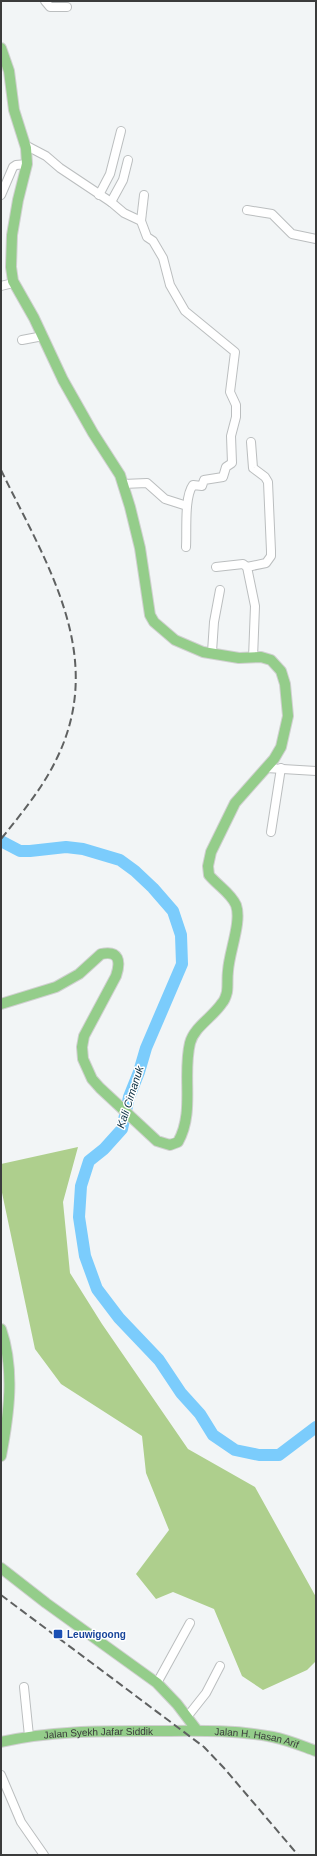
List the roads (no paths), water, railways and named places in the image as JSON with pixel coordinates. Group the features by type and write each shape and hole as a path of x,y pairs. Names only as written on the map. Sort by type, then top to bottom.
{"main road":[{"path":"1,48 9,71 14,110 25,145 27,164 18,200 12,234 11,267 13,281 43,336 63,380 93,434 120,476 144,569 150,615 154,622 175,640 203,652 212,652 239,658 261,657 271,660 276,664 284,678 288,716 281,747 266,768 236,803 209,857 209,875 226,892 236,905 236,928 228,971 227,991 225,998 214,1014 198,1030 190,1043 186,1081 187,1112 182,1136 175,1144 162,1144 157,1141 100,1088 84,1065 82,1048 84,1036 91,1020 116,976 120,965 118,958 112,953 101,954 79,974 60,985 1,1004"},
{"path":"1,1329 7,1359 9,1399 1,1456"},
{"path":"1,1568 46,1603 157,1683 196,1729"},
{"name":"Jalan Syekh Jafar Siddik","path":"1,1742 29,1736 93,1731 196,1729"},
{"name":"Jalan H. Hasan Arif","path":"196,1729 271,1737 316,1751"}],"street":[{"path":"45,1 50,7 67,7"},
{"path":"99,195 110,174 121,131"},
{"path":"25,145 46,156 60,168 111,202 124,213 141,221"},
{"path":"111,202 123,180 128,160"},
{"path":"1,195 13,167 16,165 27,164"},
{"path":"144,195 141,221 146,237 153,241 163,258 170,285 185,311 235,352 230,392 236,405 236,417 231,436 232,463 226,467 223,477 204,480 202,486 193,485 190,489 187,506 186,547"},
{"path":"247,210 272,214 292,234 316,239"},
{"path":"1,286 13,281"},
{"path":"22,340 43,336"},
{"path":"216,566 243,564 247,567 269,561 271,551 268,482 265,477 253,468 251,442"},
{"path":"123,484 147,483 165,498 187,506"},
{"path":"247,567 255,606 253,658"},
{"path":"212,652 214,622 220,590"},
{"path":"266,768 316,771"},
{"path":"271,832 281,768"},
{"path":"157,1683 190,1624"},
{"path":"187,1717 206,1693 220,1666"},
{"path":"24,1687 29,1736"},
{"path":"1,1775 21,1822 44,1855"}],"waterway":[{"name":"Kali Cimanuk","path":"1,841 20,851 66,847 83,849 120,860 135,871 153,888 173,911 181,935 182,964 146,1048 139,1072 129,1097 122,1129 104,1149 89,1161 81,1186 79,1217 85,1256 97,1289 119,1318 159,1360 181,1393 200,1414 213,1435 235,1450 259,1455 279,1455 316,1427"}],"railway":[{"path":"1,470 52,575 65,611 73,647 76,684 70,721 56,760 38,791 1,839"},
{"path":"1,1595 204,1747 224,1768 298,1855"}],"place":[{"name":"Leuwigoong","path":"58,1634"}]}
